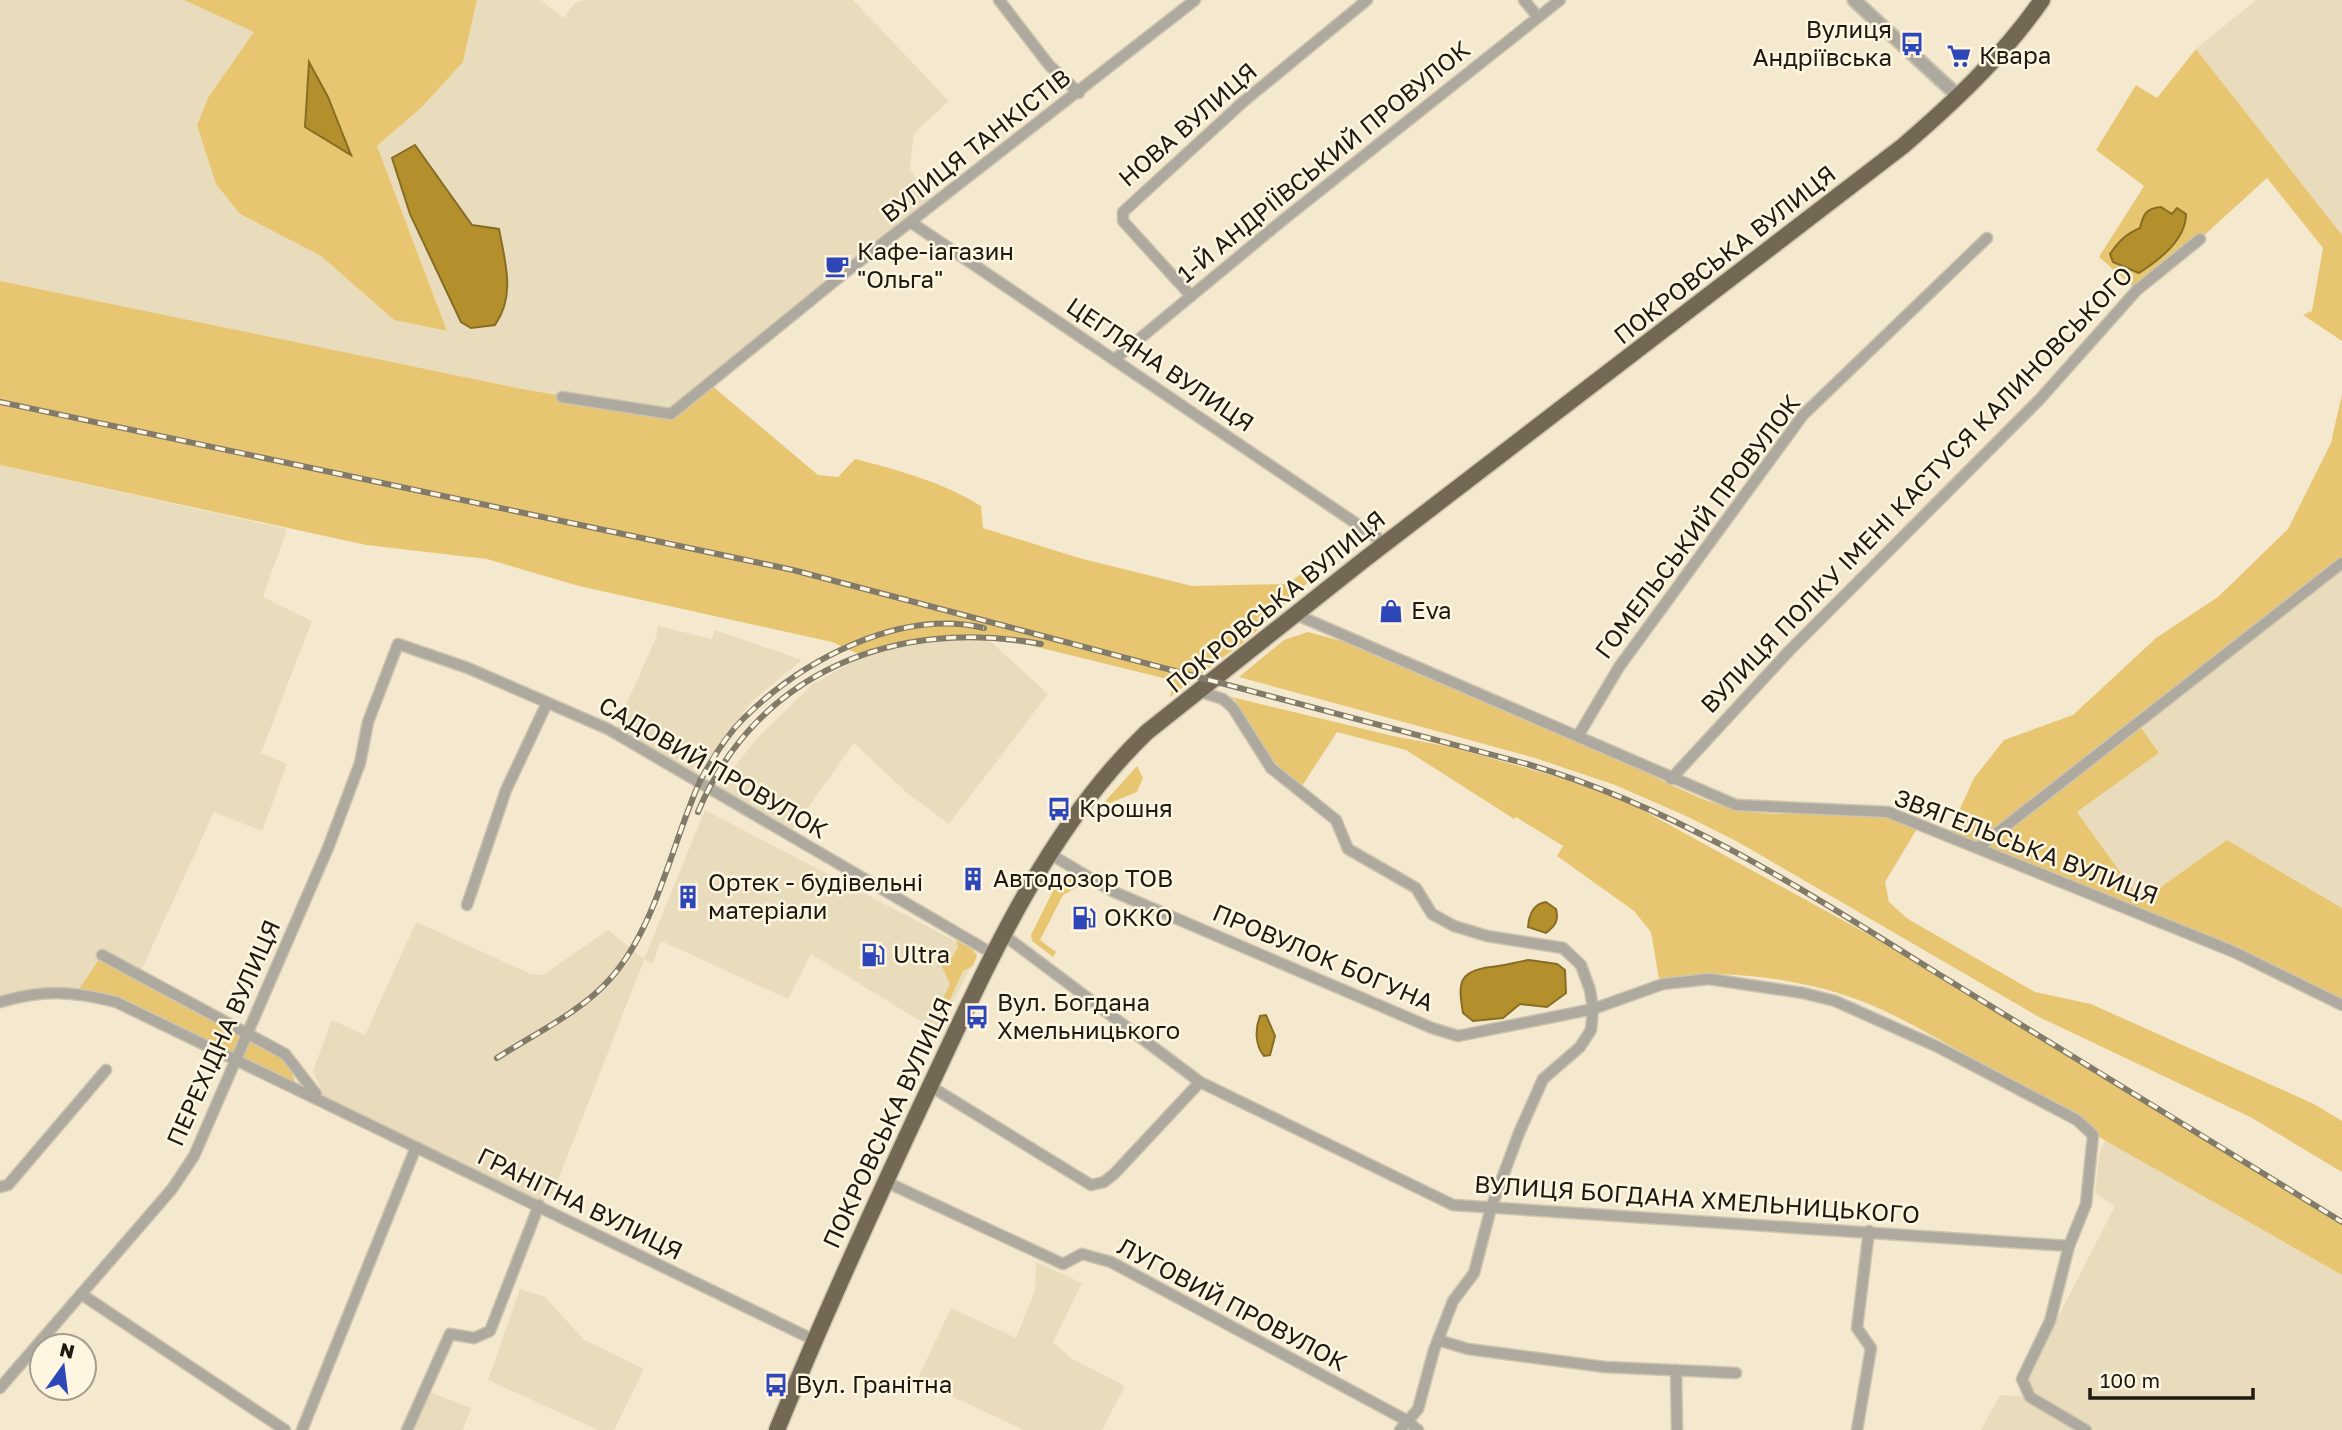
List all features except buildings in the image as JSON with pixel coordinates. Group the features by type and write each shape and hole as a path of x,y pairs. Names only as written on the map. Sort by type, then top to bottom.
{"highway":[{"name":"ПОКРОВСЬКА ВУЛИЦЯ","path":"777,1430 884,1181 995,955 1050,854 1088,794 1116,761 1147,732 1201,692 1385,543 1892,154 1958,96 2023,28 2042,0"}],"street":[{"path":"999,0 1049,65 1079,93"},
{"name":"ВУЛИЦЯ ТАНКІСТІВ","path":"562,397 671,414 842,275 1195,0"},
{"name":"НОВА ВУЛИЦЯ","path":"1191,296 1122,221 1123,212 1243,102 1367,0"},
{"path":"1524,0 1538,18"},
{"name":"1-Й АНДРІЇВСЬКИЙ ПРОВУЛОК","path":"1115,359 1560,0"},
{"path":"1854,0 1958,96"},
{"name":"ЦЕГЛЯНА ВУЛИЦЯ","path":"912,223 1385,543"},
{"name":"ГОМЕЛЬСЬКИЙ ПРОВУЛОК","path":"1578,736 1619,667 1803,415 1987,238"},
{"name":"ВУЛИЦЯ ПОЛКУ ІМЕНІ КАСТУСЯ КАЛИНОВСЬКОГО","path":"1671,779 1789,651 2040,398 2137,290 2200,239"},
{"path":"1979,847 2342,563"},
{"name":"ЗВЯГЕЛЬСЬКА ВУЛИЦЯ","path":"1297,615 1736,805 1888,812 2234,953 2342,1005"},
{"name":"САДОВИЙ ПРОВУЛОК","path":"398,643 468,668 608,729 995,955"},
{"name":"ПЕРЕХІДНА ВУЛИЦЯ","path":"0,1388 172,1189 194,1156 328,848 360,763 369,722 398,643"},
{"path":"1201,692 1223,699 1234,709 1271,768 1336,820 1348,849 1416,888 1432,914 1454,926 1505,940 1563,948 1581,965 1593,1009 1591,1030 1580,1047 1543,1079 1519,1133 1491,1209 1474,1273 1453,1301 1438,1340 1418,1409 1403,1425 1418,1430"},
{"path":"467,905 506,790 547,703"},
{"name":"ПРОВУЛОК БОГУНА","path":"1050,854 1112,891 1420,1023 1458,1036 1593,1009 1663,984 1709,979 1803,993 1835,1001 1938,1047 2069,1116 2093,1135 2086,1204 2069,1246"},
{"name":"ВУЛИЦЯ БОГДАНА ХМЕЛЬНИЦЬКОГО","path":"1005,936 1200,1082 1453,1205 2069,1246"},
{"name":"ГРАНІТНА ВУЛИЦЯ","path":"102,955 285,1054 304,1083 327,1104"},
{"name":"ГРАНІТНА ВУЛИЦЯ","path":"0,1002 31,992 77,992 116,1002 539,1205 652,1264 814,1340"},
{"path":"0,1187 8,1185 106,1070"},
{"path":"930,1086 1091,1185 1104,1182 1115,1173 1200,1082"},
{"path":"302,1430 416,1147"},
{"name":"ЛУГОВИЙ ПРОВУЛОК","path":"884,1181 1063,1264 1082,1254 1111,1262 1403,1425"},
{"path":"407,1430 450,1334 474,1338 490,1331 539,1205"},
{"path":"1857,1430 1871,1348 1857,1328 1869,1231"},
{"path":"2069,1246 2050,1321 2022,1379 2030,1398 2086,1430"},
{"path":"81,1294 285,1430"},
{"path":"1438,1340 1468,1349 1605,1367 1736,1373"},
{"path":"1676,1370 1677,1430"}],"shaded area":[{"path":"0,0 184,0 255,31 209,96 240,214 321,256 394,320 446,331 377,146 422,107 463,62 477,0 541,0 563,18 576,2 585,0 853,0 949,101 914,133 910,168 933,207 671,414 522,389 56,294 0,281"},
{"path":"184,0 477,0 463,62 422,107 377,146 447,331 394,320 321,256 240,214 216,184 197,125 209,96 254,32"},
{"path":"2256,0 2342,0 2342,235 2196,49"},
{"path":"2196,49 2342,235 2342,341 2303,315 2312,311 2323,248 2267,178 2200,239 2137,290 2099,257 2144,186 2096,150 2136,85 2157,98"},
{"path":"309,62 328,97 351,155 305,127"},
{"path":"415,145 472,225 499,229 506,266 507,290 501,314 495,325 471,328 461,322 410,214 392,158"},
{"path":"2161,207 2172,214 2177,208 2186,214 2181,232 2170,248 2139,273 2113,262 2110,254 2116,246 2140,228 2149,211"},
{"path":"0,281 522,389 671,414 710,384 818,475 838,477 855,459 904,472 936,483 981,506 983,528 1079,558 1192,586 1287,584 1301,574 1309,581 1248,639 1170,697 1172,687 1163,678 1009,640 961,638 910,644 863,656 832,642 579,586 487,559 366,545 0,465"},
{"path":"2342,394 2342,563 2138,723 2159,753 2077,812 2141,901 2227,840 2342,908 2342,1005 2234,952 1948,835 1974,778 2004,740 2073,715 2156,638 2218,597 2288,529 2331,443"},
{"path":"0,465 287,529 263,597 312,621 261,753 287,764 262,831 214,812 139,975 77,992 0,1002"},
{"path":"2342,563 2342,908 2227,840 2141,901 2077,812 2159,753 2138,722"},
{"path":"658,626 712,639 715,630 802,660 753,700 695,777 614,732 656,638"},
{"path":"1308,632 1345,642 1719,805 1758,813 1874,816 1918,827 1885,882 1889,902 1908,919 2035,992 2091,1004 2314,1104 2342,1121 2342,1172 2252,1118 2039,1017 1738,842 1686,816 1615,785 1535,758 1239,677 1284,640"},
{"path":"965,639 989,640 1048,694 949,824 906,792 854,743 788,836 716,790 758,737 813,684 863,656 910,644"},
{"path":"1227,696 1393,736 1451,747 1619,797 1904,954 2342,1223 2342,1275 2099,1137 2053,1102 1916,1027 1864,1002 1816,987 1763,977 1709,974 1659,979 1651,932 1634,911 1557,856 1563,846 1516,817 1514,819 1406,750 1337,732 1302,786 1266,756 1235,700"},
{"path":"1137,766 1143,778 1137,792 1100,807"},
{"path":"705,810 978,953 938,1032 811,954 788,999 661,941 653,963 644,960 553,1193 539,1205 327,1104 313,1071 332,1020 365,1035 416,922 531,974 543,975 608,930 644,959"},
{"path":"1066,876 1074,879 1073,883 1080,886 1063,895 1040,940 1056,952 1053,957 1032,941 1031,935 1059,879"},
{"path":"1546,902 1556,909 1557,920 1546,933 1528,927 1532,910"},
{"path":"956,940 972,949 977,956 973,966 963,971 947,1006 943,999 950,984 941,965 945,958 932,950 952,958 958,947"},
{"path":"102,955 285,1054 298,1089 155,1021 77,992"},
{"path":"1529,960 1557,964 1565,970 1566,993 1547,1007 1520,1004 1503,1018 1473,1021 1463,1013 1461,986 1466,975 1480,969"},
{"path":"1266,1015 1275,1036 1270,1055 1264,1056 1257,1042 1257,1026 1260,1016"},
{"path":"2105,1140 2342,1275 2342,1430 1981,1430 2000,1395 2030,1397 2022,1379 2050,1321 2058,1317 2115,1206 2095,1193 2099,1155"},
{"path":"1036,1262 1082,1283 1053,1342 1071,1358 1125,1386 1102,1430 1024,1430 917,1380 951,1308 1016,1338 1035,1290"},
{"path":"520,1289 545,1297 583,1339 644,1369 614,1430 598,1430 488,1380"},
{"path":"425,1390 471,1408 463,1430 407,1430"}],"railway":[{"path":"0,402 793,570 1527,764 1583,782 1689,828 1791,883 2342,1222"},
{"path":"497,1058 585,1002 610,979 626,958 640,935 662,884 700,781 714,756 743,719 793,678 822,659 853,644 919,626 952,624 984,628"},
{"path":"698,812 724,763 756,722 794,690 838,665 885,648 935,639 987,638 1041,644"}],"place":[{"name":"Вулиця Андріївська","path":"1912,44"},
{"name":"Квара","path":"1959,56"},
{"name":"Кафе-іагазин \"Ольга\"","path":"837,266"},
{"name":"Eva","path":"1391,611"},
{"name":"Крошня","path":"1059,809"},
{"name":"Автодозор ТОВ","path":"973,879"},
{"name":"Ортек - будівельні матеріали","path":"688,897"},
{"name":"ОККО","path":"1084,918"},
{"name":"Ultra","path":"873,955"},
{"name":"Вул. Богдана Хмельницького","path":"977,1017"},
{"name":"Вул. Гранітна","path":"776,1385"}]}
